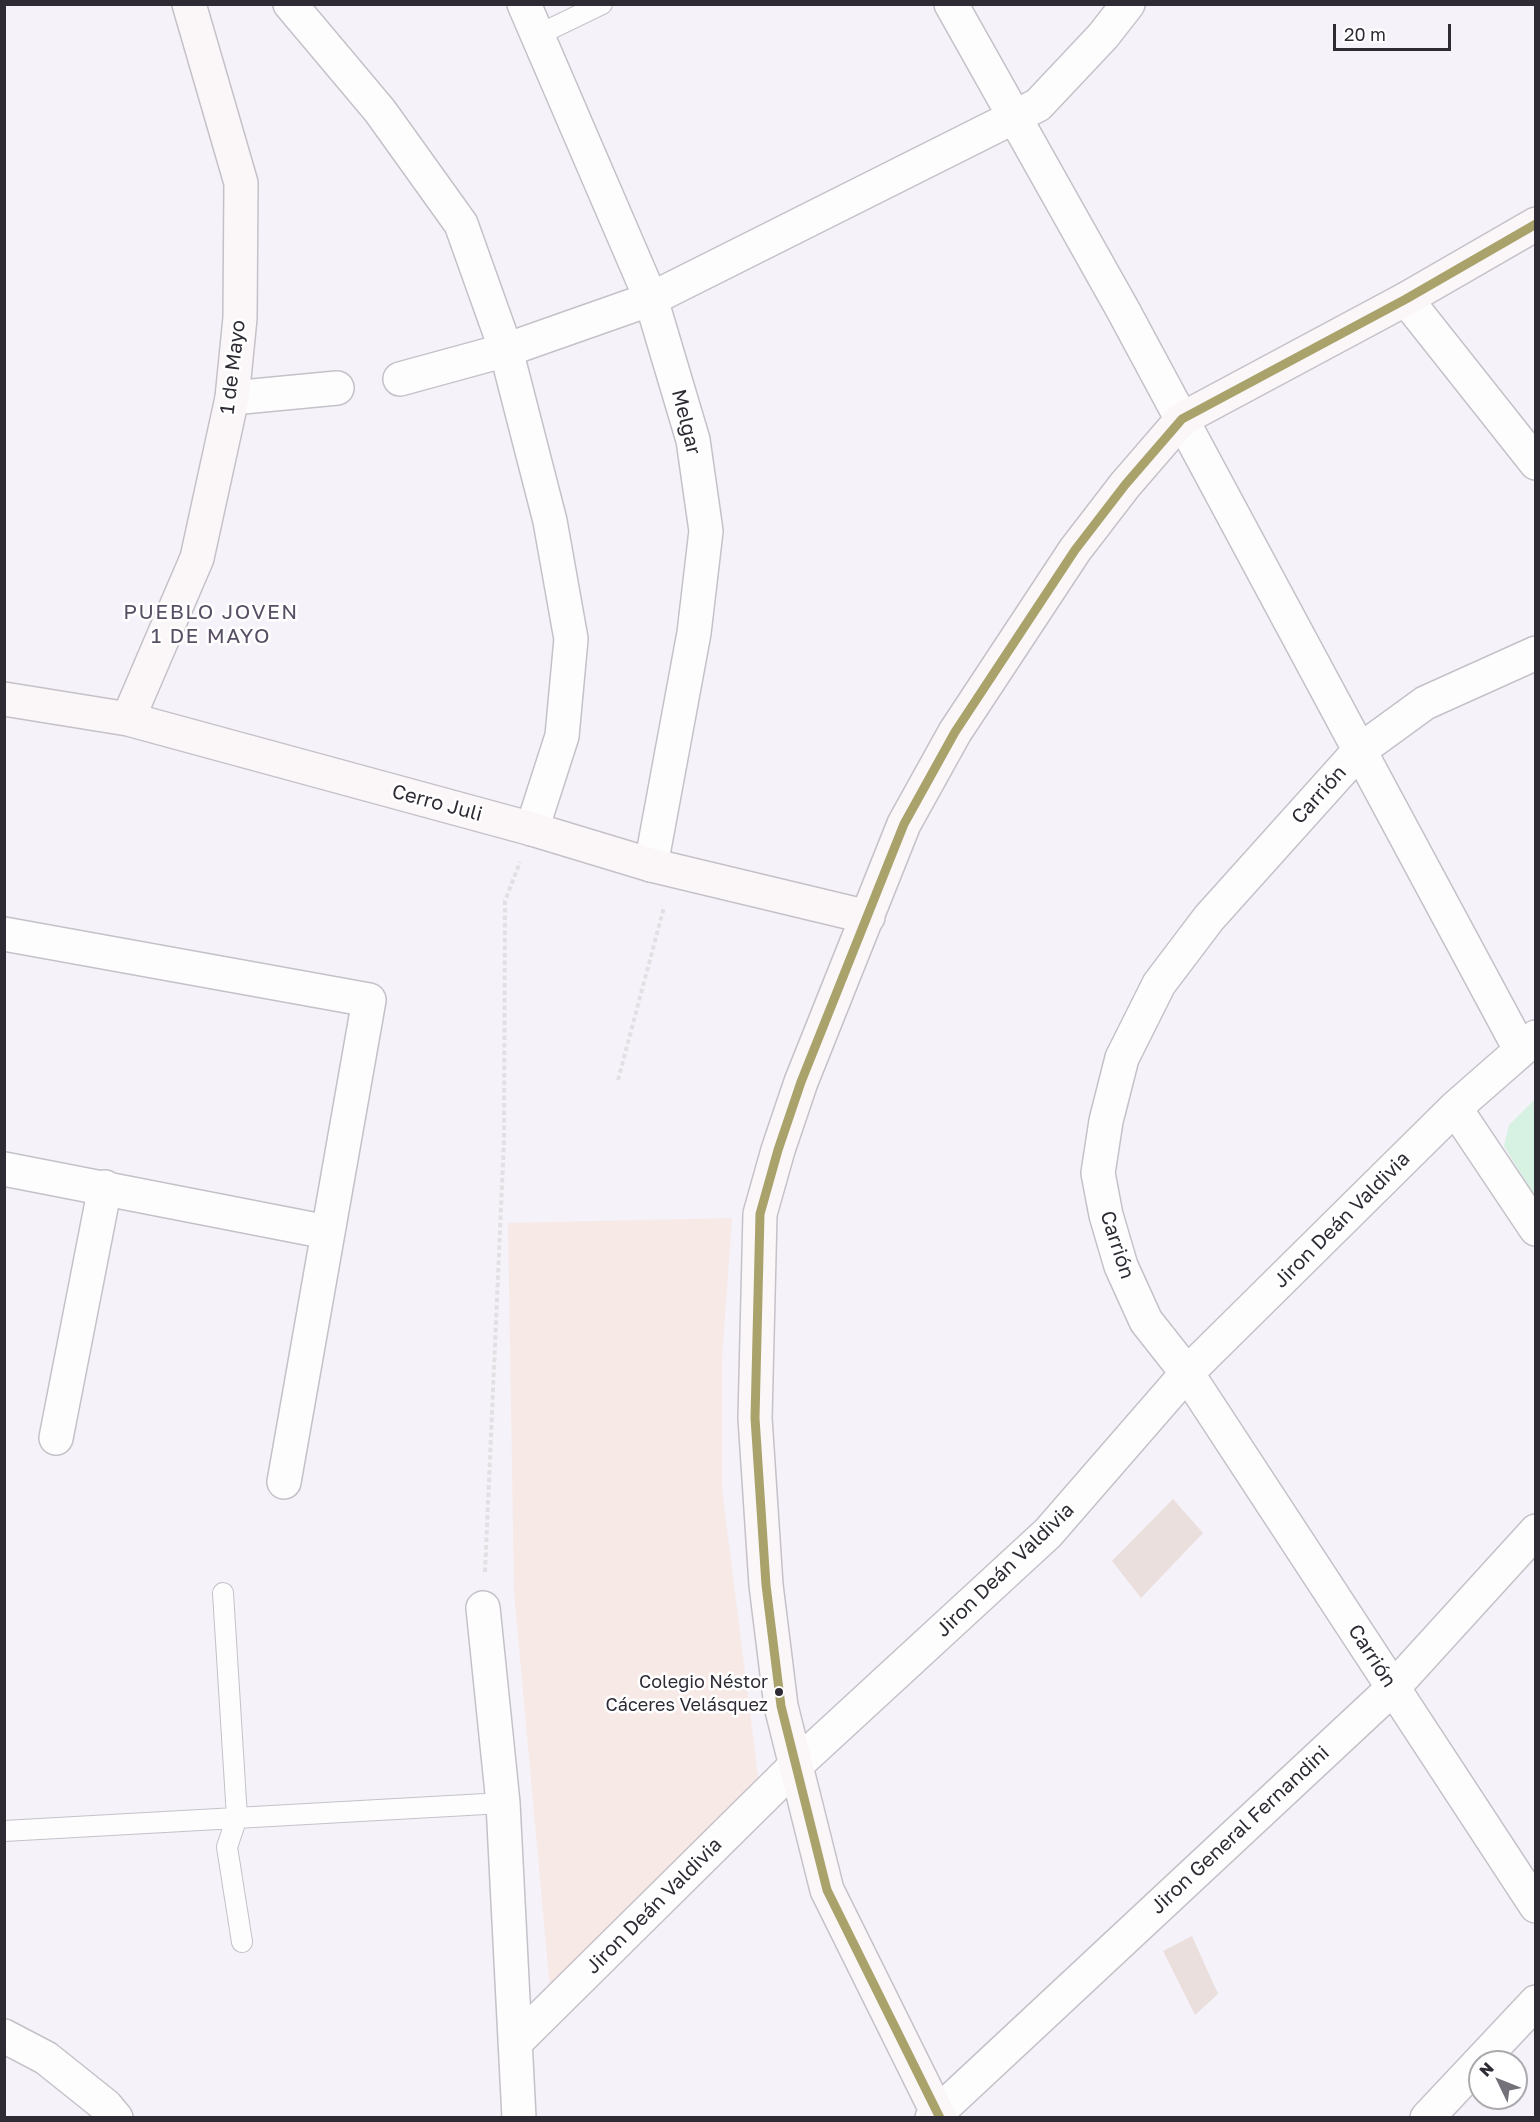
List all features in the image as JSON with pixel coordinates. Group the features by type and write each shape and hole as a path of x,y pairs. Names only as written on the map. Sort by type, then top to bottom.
{"street":[{"name":"1 de Mayo","path":"128,719 197,558 232,398 240,318 241,183 189,4"},
{"path":"290,4 380,111 461,224 506,350 550,521 570,639 562,736 532,829"},
{"name":"Melgar","path":"524,4 651,299 693,440 706,531 662,867"},
{"path":"951,4 1016,117 1182,419 1359,751 1528,1043"},
{"path":"400,379 506,350 651,299 1016,117 1038,105 1104,36 1128,4"},
{"path":"936,2116 827,1890 794,1767 781,1706 766,1585 755,1418 760,1214 801,1082 904,824 955,732 1075,550 1125,485 1182,419 1406,299 1536,224"},
{"path":"1406,299 1536,463"},
{"path":"232,398 337,388"},
{"name":"Carrión","path":"1536,653 1425,703 1359,751 1209,918 1159,984 1122,1058 1106,1121 1098,1173 1106,1215 1121,1266 1146,1321 1187,1373 1536,1906"},
{"name":"Cerro Juli","path":"4,699 128,719 532,829 662,867 868,917"},
{"path":"4,934 369,1000 284,1482"},
{"name":"Jiron Deán Valdivia","path":"515,2043 794,1767 1048,1533 1187,1373 1455,1108 1528,1043"},
{"path":"1455,1108 1536,1229"},
{"path":"4,1169 327,1232"},
{"path":"56,1438 105,1187"},
{"name":"Jiron General Fernandini","path":"936,2116 1393,1688 1536,1531"},
{"path":"483,1608 503,1803 519,2118"},
{"path":"1427,2118 1536,2002"},
{"path":"4,2036 46,2058 106,2106 116,2118"}],"lane":[{"path":"536,36 602,4"},
{"path":"223,1593 237,1817 227,1848 242,1942"},
{"path":"4,1830 503,1803"}],"path":[{"path":"483,1608 504,1140 505,901 532,829"},
{"path":"618,1080 662,867"}],"shaded area":[{"path":"732,1218 722,1359 722,1489 761,1799 550,1990 514,1592 508,1223"}],"green space":[{"path":"1535,1099 1535,1197 1504,1146 1509,1125"}],"building":[{"path":"1173,1499 1203,1533 1141,1598 1112,1561"},
{"path":"1192,1936 1218,1994 1195,2015 1163,1951"}],"transit line":[{"path":"940,2118 827,1890 781,1706 766,1585 755,1418 760,1214 778,1150 801,1082 904,824 955,732 1075,550 1125,485 1182,419 1406,299 1536,224"}],"place":[{"name":"Colegio Néstor Cáceres Velásquez","path":"779,1692"}],"district":[{"name":"PUEBLO JOVEN 1 DE MAYO","path":"211,624"}]}
